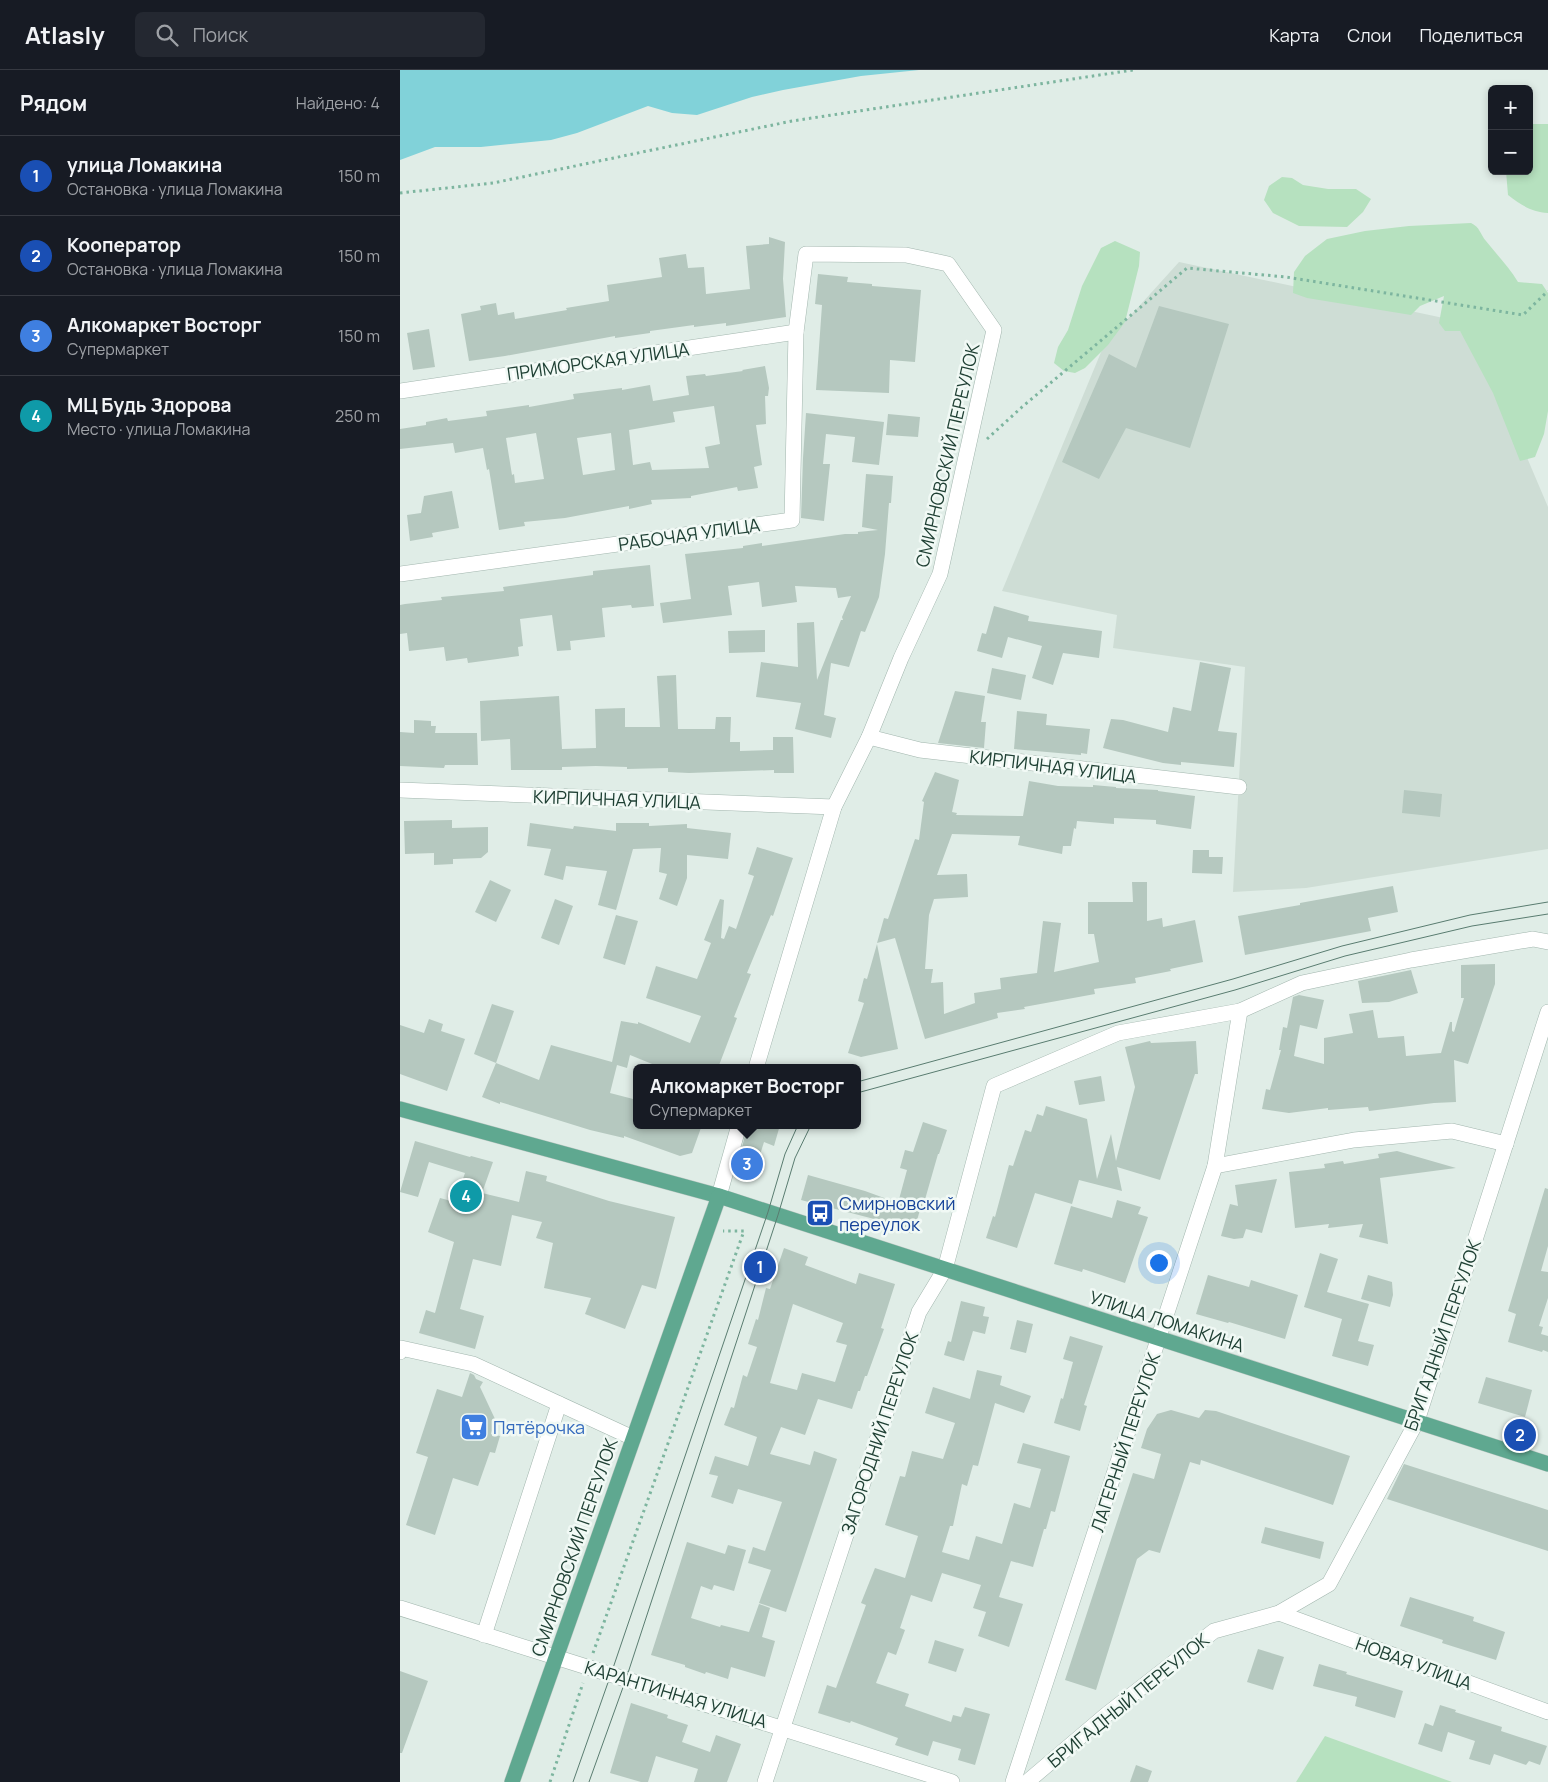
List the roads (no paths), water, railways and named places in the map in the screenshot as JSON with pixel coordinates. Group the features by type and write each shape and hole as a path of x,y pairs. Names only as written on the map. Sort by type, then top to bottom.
{"main road":[{"name":"УЛИЦА ЛОМАКИНА","path":"400,1109 719,1196 1548,1464"},
{"name":"СМИРНОВСКИЙ ПЕРЕУЛОК","path":"512,1782 719,1196"}],"street":[{"name":"СМИРНОВСКИЙ ПЕРЕУЛОК","path":"757,1064 834,807 869,737 901,658 940,574 994,330 948,264 906,255 806,254 796,332"},
{"name":"ПРИМОРСКАЯ УЛИЦА","path":"400,391 796,332"},
{"name":"РАБОЧАЯ УЛИЦА","path":"400,574 792,520 796,332"},
{"name":"КИРПИЧНАЯ УЛИЦА","path":"869,737 920,750 1239,787"},
{"name":"КИРПИЧНАЯ УЛИЦА","path":"400,790 834,807"},
{"path":"1240,1011 1302,984 1411,960 1533,939 1548,942"},
{"name":"ЗАГОРОДНИЙ ПЕРЕУЛОК","path":"765,1782 919,1312 945,1269 994,1086 1118,1033 1240,1011"},
{"name":"ЛАГЕРНЫЙ ПЕРЕУЛОК","path":"1013,1782 1214,1166 1240,1011"},
{"name":"БРИГАДНЫЙ ПЕРЕУЛОК","path":"1027,1782 1106,1715 1214,1631 1280,1613 1328,1584 1417,1422 1548,1012"},
{"name":"СМИРНОВСКИЙ ПЕРЕУЛОК","path":"719,1196 738,1129"},
{"path":"1214,1166 1354,1140 1452,1131 1506,1144"},
{"path":"400,1352 402,1348 473,1364 632,1438"},
{"path":"484,1635 559,1404"},
{"name":"КАРАНТИННАЯ УЛИЦА","path":"400,1608 952,1782"},
{"name":"НОВАЯ УЛИЦА","path":"1280,1613 1548,1712"}],"water":[{"path":"400,70 919,70 861,76 783,90 752,97 697,115 672,113 648,106 577,133 551,140 481,147 435,147 400,160"}],"tram line":[{"path":"861,1081 1233,979 1342,946 1470,915 1548,902"},
{"path":"861,1092 1235,990 1345,956 1472,926 1548,914"},
{"path":"573,1782 768,1212 785,1154 796,1129"},
{"path":"589,1782 626,1679 795,1158 809,1129"}],"place":[{"name":"Алкомаркет Восторг","path":"747,1164"},
{"name":"МЦ Будь Здорова","path":"466,1196"},
{"name":"Смирновский переулок","path":"820,1213"},
{"name":"улица Ломакина","path":"760,1267"},
{"name":"Пятёрочка","path":"474,1427"},
{"name":"Кооператор","path":"1520,1435"}]}
